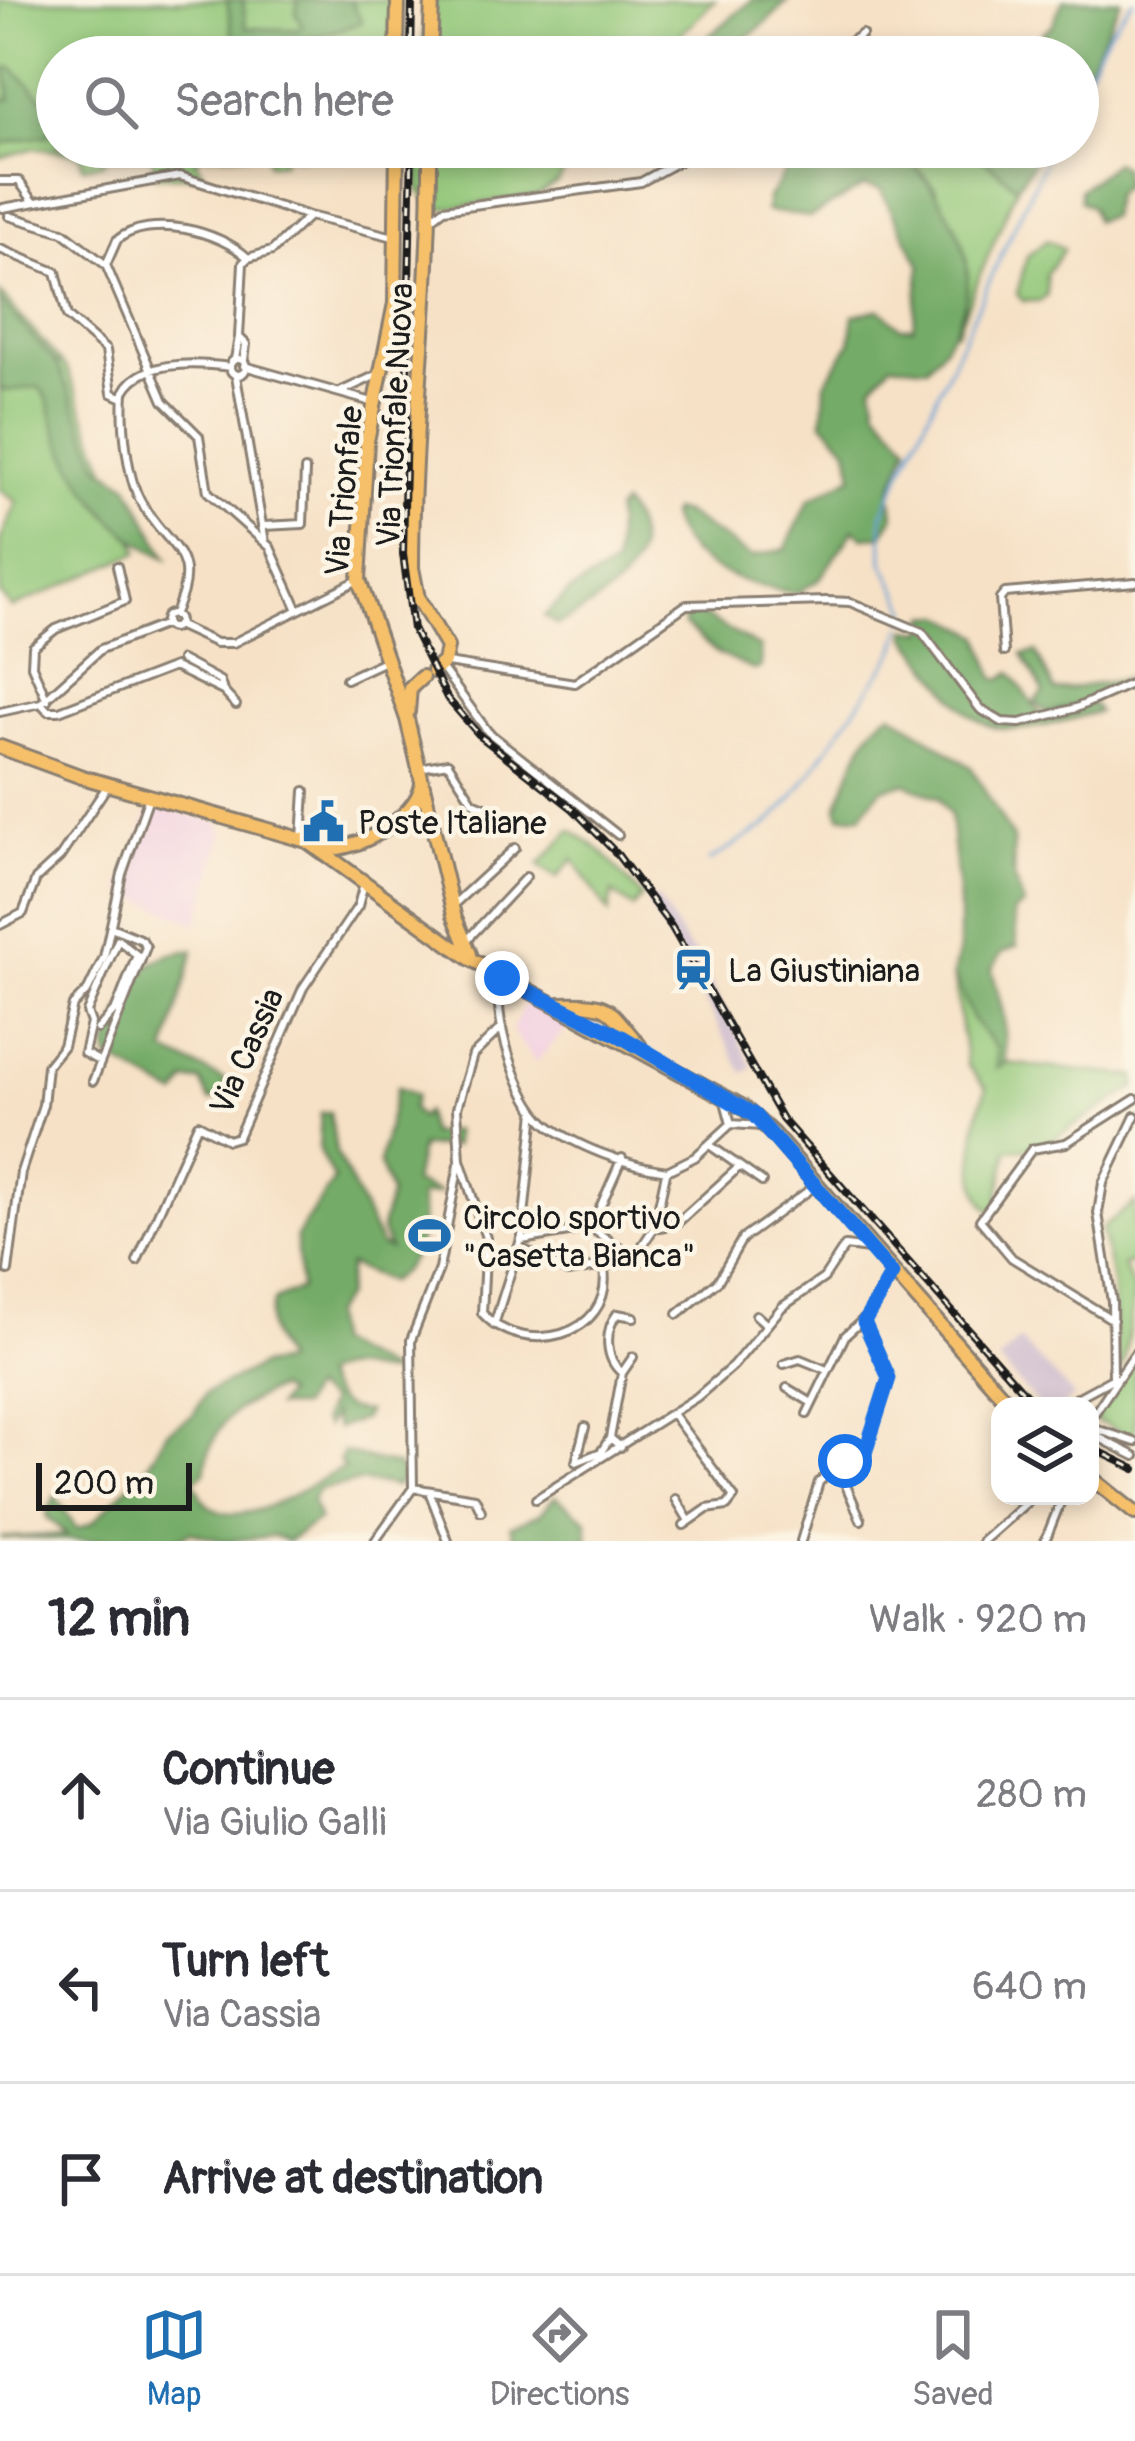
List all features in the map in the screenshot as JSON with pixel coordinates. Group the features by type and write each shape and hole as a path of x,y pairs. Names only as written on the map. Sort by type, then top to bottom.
{"main road":[{"path":"397,36 398,0"},
{"path":"431,36 432,0"},
{"name":"Via Trionfale","path":"398,168 395,303 366,450 359,580 407,719 459,946 502,978"},
{"name":"Via Trionfale Nuova","path":"430,168 431,219 418,354 412,568 418,598 446,643 431,672"},
{"path":"407,719 410,689 431,672"},
{"path":"0,747 108,785 302,839 459,946"},
{"path":"409,811 421,775"},
{"path":"318,847 338,850 409,811 419,811 432,822"},
{"path":"358,842 352,857 361,876"},
{"path":"502,978 548,1002 579,1009 723,1094 764,1125 1003,1397"},
{"path":"579,1009 589,1000 620,1018 644,1050"},
{"path":"612,1032 620,1028 620,1018"},
{"path":"1099,1484 1135,1513"}],"street":[{"path":"431,219 444,209 520,202 563,188 640,182 666,168"},
{"path":"4,210 180,176 364,234 397,238"},
{"path":"0,181 20,181 33,201"},
{"path":"430,194 444,209"},
{"path":"0,223 4,210"},
{"path":"4,210 59,230 106,265 166,405 199,436 208,492 265,542"},
{"path":"298,610 265,542 236,376 246,344 239,337 243,265 248,258 272,251 309,216"},
{"path":"106,265 117,240 140,229 216,235 248,258"},
{"path":"0,249 56,272 64,311 103,346 112,394 123,398"},
{"path":"236,376 238,363"},
{"path":"176,620 187,584 184,560 139,497 123,398 130,382 151,372 191,364 238,363 375,403"},
{"path":"339,391 382,373"},
{"path":"264,526 303,524 305,470"},
{"path":"117,566 125,601 50,632 34,647 32,667 46,711 58,711 174,667 223,691 236,705"},
{"path":"0,712 44,701 101,649 166,624 167,617 228,644 359,580"},
{"path":"1004,652 1003,594 1135,582"},
{"path":"346,679 387,660 401,679 431,672 575,682 686,605 826,601 850,602 922,632 980,709 1002,722 1020,723 1076,709 1135,682"},
{"path":"181,660 220,681 223,691"},
{"path":"431,672 488,732 618,835"},
{"path":"421,775 448,763 473,802 485,807"},
{"path":"0,925 23,913 34,882 60,857 108,785"},
{"path":"302,839 305,791"},
{"path":"97,1060 84,1053 91,999 113,935 122,874 149,797"},
{"path":"452,906 514,848"},
{"name":"Via Cassia","path":"137,1261 198,1124 228,1140 238,1137 303,988 358,906 361,876"},
{"path":"459,946 526,877"},
{"path":"98,1029 114,1014 137,955 113,935"},
{"path":"93,1081 146,947 142,940 113,935"},
{"path":"8,1271 20,1172 44,1103 46,1066 62,1046 71,1009 89,988 113,935"},
{"path":"502,978 499,1030 535,1111 565,1135 667,1172"},
{"path":"91,999 102,1002"},
{"path":"374,1541 412,1488 411,1340 439,1269 460,1160 460,1084 473,1055 499,1030"},
{"path":"723,1094 730,1124"},
{"path":"1113,1320 1023,1266 980,1220 1032,1149 1066,1143 1135,1099"},
{"path":"494,1325 520,1244 535,1111"},
{"path":"1113,1379 1113,1320 1098,1213 1103,1183 1135,1116"},
{"path":"633,1257 654,1228 667,1172 710,1145 730,1124 764,1125"},
{"path":"710,1145 762,1182"},
{"path":"591,1228 622,1158"},
{"path":"460,1160 486,1238 481,1311 494,1325 525,1339 568,1332 596,1308 604,1269"},
{"path":"654,1228 676,1224 739,1167"},
{"path":"678,1314 718,1281 742,1239 815,1186"},
{"path":"520,1244 591,1228 633,1257"},
{"path":"520,1244 560,1271 604,1269 633,1257 667,1256"},
{"path":"536,1499 673,1415 734,1366 788,1302 824,1278 845,1247 869,1249"},
{"path":"806,1414 844,1336 865,1318 892,1274"},
{"path":"622,1373 612,1361 610,1324 620,1312 634,1317"},
{"path":"756,1315 767,1325"},
{"path":"861,1520 845,1483 860,1471 889,1378 866,1331 865,1318"},
{"path":"1099,1405 1135,1354"},
{"path":"585,1427 577,1462 601,1451 610,1438 622,1373 633,1357"},
{"path":"784,1364 796,1359 827,1370"},
{"path":"1079,1397 1113,1379"},
{"path":"787,1388 812,1403"},
{"path":"673,1415 734,1497 728,1507 707,1509 686,1523 676,1498"},
{"path":"1099,1429 1135,1456"},
{"path":"1099,1436 1135,1442"},
{"path":"610,1438 621,1447"},
{"path":"801,1541 819,1482 839,1463 862,1457"},
{"path":"412,1488 430,1494 464,1494 475,1498 482,1511"},
{"path":"430,1494 448,1541"},
{"path":"983,1541 1024,1505"},
{"path":"1045,1541 1059,1505"}],"shaded area":[{"path":"151,805 218,822 224,833 198,924 121,891"},
{"path":"657,897 691,952 695,951 753,1068 743,1073 698,988 689,992 681,982 675,961 681,957 647,904"},
{"path":"527,998 573,1022 535,1063 512,1030"},
{"path":"1019,1341 1074,1396 1031,1397 998,1361"}],"green space":[{"path":"0,0 392,0 391,36 36,36 36,148 0,158"},
{"path":"227,0 243,0 246,28 298,30 303,25 296,14 298,0 351,0 362,22 319,36 233,36"},
{"path":"425,0 715,0 679,36 424,36"},
{"path":"752,0 788,0 749,36 709,36"},
{"path":"1063,0 1121,0 1099,45 1099,36 1039,36 1052,25"},
{"path":"6,68 13,68 36,92 36,138 0,144 0,100 11,99"},
{"path":"1115,162 1123,168 1124,185 1114,194 1110,216 1095,221 1091,207 1080,201 1080,189"},
{"path":"154,168 200,168 205,176 155,176"},
{"path":"420,168 566,168 558,182 538,195 434,210 419,189"},
{"path":"788,168 916,168 956,226 968,281 950,337 927,367 891,364 873,385 877,408 909,445 891,490 894,515 883,536 863,537 854,529 819,580 797,593 740,580 704,563 678,535 670,516 673,511 684,513 751,557 785,549 810,499 853,476 848,448 823,422 825,383 850,343 854,315 880,309 900,327 913,327 921,266 880,189 864,186 810,217 766,211 768,198"},
{"path":"917,168 994,168 1017,187 956,333 962,301 935,187"},
{"path":"994,168 1029,168 1017,187"},
{"path":"1047,240 1064,249 1046,274 1047,294 1041,301 1023,301 1017,294 1027,256"},
{"path":"0,293 67,369 139,552 12,608 0,594 0,541 17,502 0,490"},
{"path":"0,300 58,365 99,465 129,485 167,558 130,536 86,488 56,430 43,392 38,387 4,391 0,385"},
{"path":"622,505 635,525 639,544 635,562 611,592 557,625 544,616 569,592 615,565 616,511"},
{"path":"697,612 760,648 761,667 754,670 718,654 684,625 684,617"},
{"path":"944,615 981,636 994,677 1000,680 1011,672 1042,717 1093,704 1098,712 1026,728 1003,729 984,723 951,693 907,636 907,629 925,631 928,616"},
{"path":"1036,652 1055,691 1134,678 1083,704 1047,713 1035,702 1044,693 1023,654"},
{"path":"892,713 971,767 1013,839 1014,879 1024,905 1013,912 1017,946 1002,953 992,969 1004,1017 1006,1063 997,1069 997,1049 973,1020 953,974 959,950 959,904 950,815 939,798 905,783 881,789 861,816 840,816 837,807 865,740"},
{"path":"571,830 600,850 642,897 633,908 612,893 609,913 573,859 557,878 539,865"},
{"path":"194,950 166,1052 225,1080 222,1097 210,1101 201,1081 187,1081 177,1096 109,1058 107,1049 128,996 145,970 157,960"},
{"path":"953,974 973,1020 997,1049 998,1068 1006,1063 1135,1076 1135,1088 1042,1146 1008,1150 997,1207 991,1211 977,1187 975,1171 978,1117 986,1088 967,1065"},
{"path":"397,1087 416,1095 412,1109 420,1118 425,1112 430,1134 454,1131 454,1146 420,1147 413,1183 441,1193 419,1196 418,1244 399,1274 389,1282 349,1265 345,1297 331,1314 334,1343 393,1373 349,1368 322,1376 339,1402 367,1412 363,1419 336,1429 333,1414 326,1427 322,1421 329,1401 311,1389 300,1407 276,1407 285,1394 277,1389 249,1402 219,1430 205,1472 193,1482 205,1502 221,1512 238,1514 276,1503 344,1468 339,1461 343,1452 398,1466 404,1476 396,1486 360,1482 317,1490 312,1502 319,1520 288,1541 273,1536 225,1541 191,1532 173,1541 0,1538 67,1534 46,1516 55,1496 77,1529 92,1523 147,1467 167,1431 192,1416 206,1393 260,1366 284,1362 270,1332 271,1309 275,1300 300,1289 296,1237 334,1180 319,1151 321,1113 330,1112 336,1152 381,1246 389,1249 381,1228 390,1194 379,1163"},
{"path":"1135,1202 1135,1262 1123,1265 1135,1292 1124,1362 1117,1372 1112,1280 1101,1229"},
{"path":"1135,1358 1135,1438 1099,1422 1099,1412"},
{"path":"555,1496 587,1520 588,1541 515,1541 510,1526 540,1514"}],"waterway":[{"path":"1099,50 1133,0"},
{"path":"904,621 908,610 883,562 882,515 1041,168"},
{"path":"709,861 768,824 793,798 896,650 902,627"}],"railway":[{"path":"411,36 412,0"},
{"path":"412,168 403,554 413,629 447,698 480,736 572,808 617,854 671,926 782,1119 1028,1397"},
{"path":"1099,1451 1135,1469"}],"place":[{"name":"Poste Italiane","path":"324,822"},
{"name":"La Giustiniana","path":"694,970"},
{"name":"Circolo sportivo \"Casetta Bianca\"","path":"429,1236"}],"route":[{"path":"502,978 622,1037 754,1115 892,1274 864,1322 889,1373 887,1388 864,1456 845,1461"}]}
